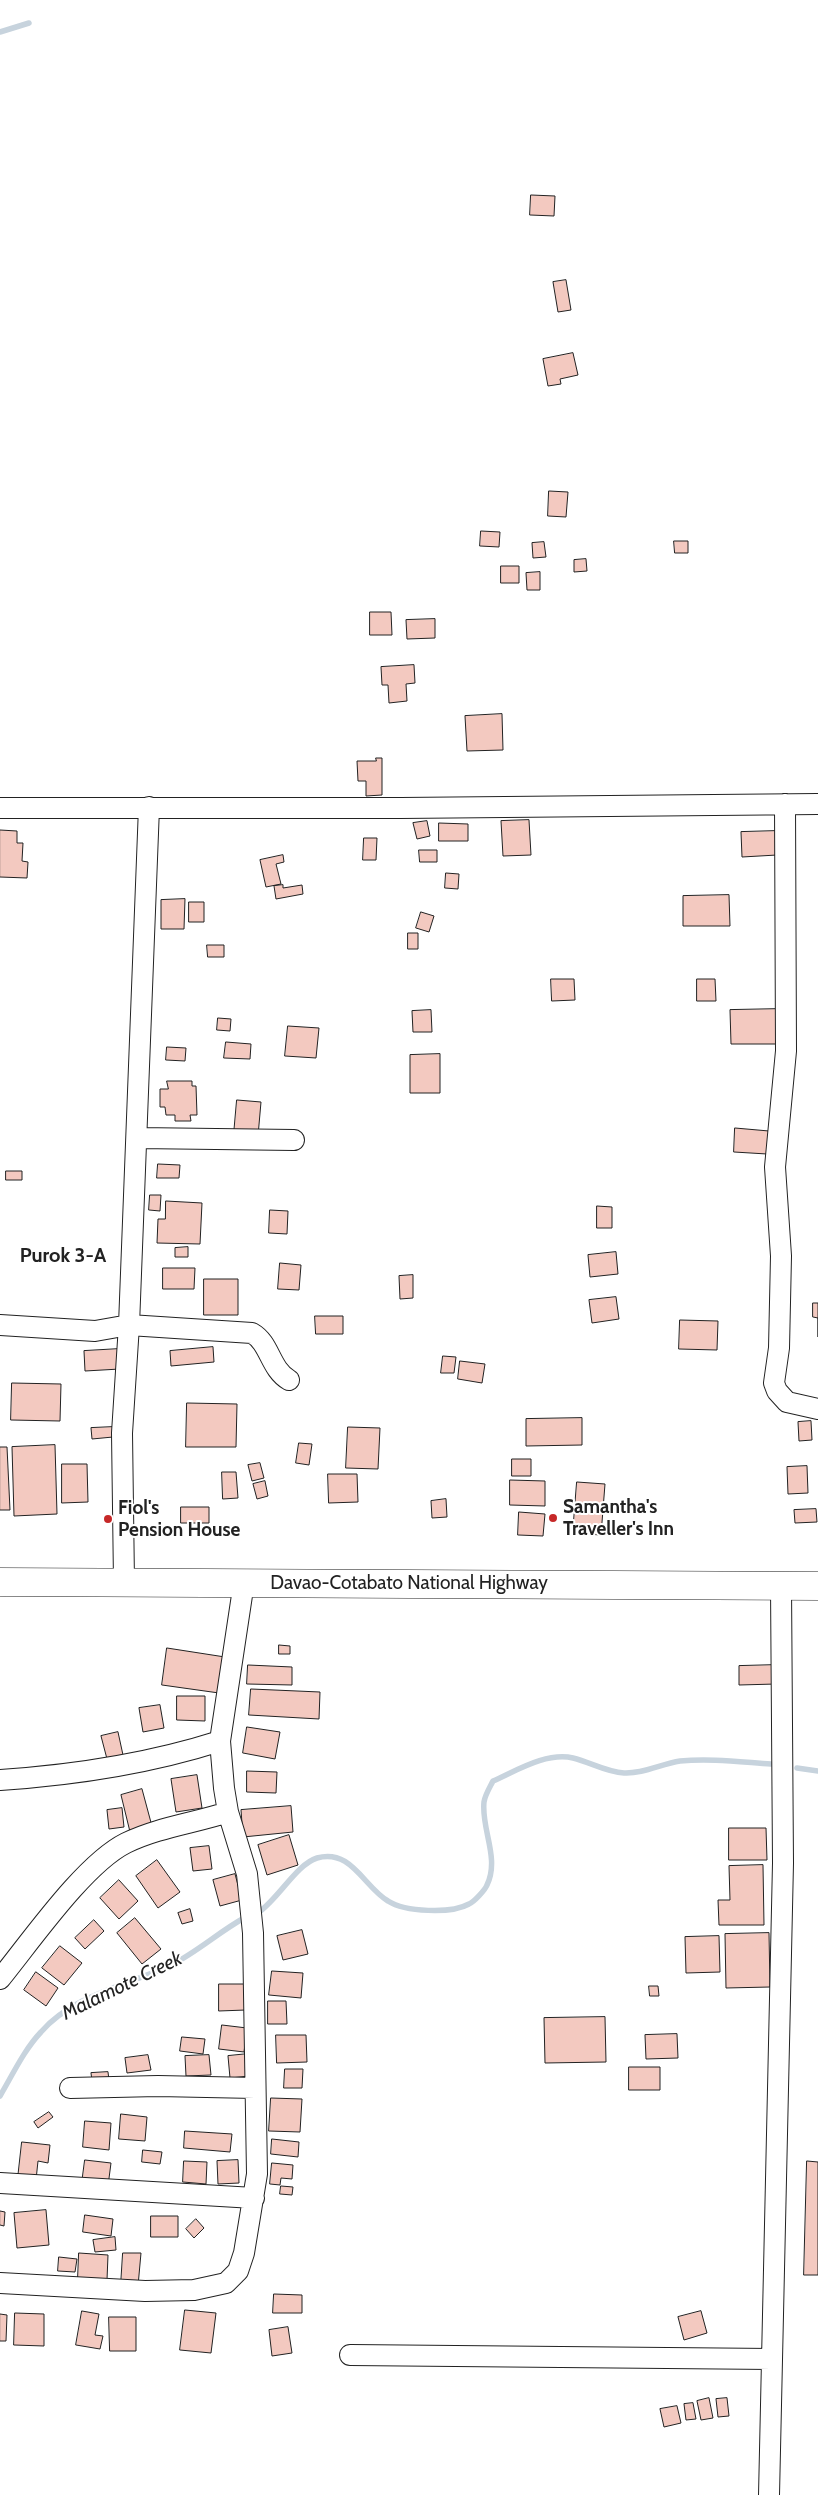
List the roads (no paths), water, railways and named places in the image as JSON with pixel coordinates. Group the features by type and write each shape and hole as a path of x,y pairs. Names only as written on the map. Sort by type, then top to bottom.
{"highway":[{"name":"Davao-Cotabato National Highway","path":"0,1582 818,1586"}],"street":[{"path":"786,804 786,1051 775,1167 780,1256 779,1348 774,1383 777,1391 787,1402 818,1409"},
{"path":"0,808 401,808 818,804"},
{"path":"124,1582 122,1433 138,1138 149,807"},
{"path":"138,1138 294,1140"},
{"path":"0,1326 95,1331 129,1326 252,1333 258,1336 278,1371 289,1380"},
{"path":"0,2283 145,2291 194,2290 226,2283 238,2271 254,2198 257,2174 251,1912 247,1874 228,1812 220,1742 244,1582"},
{"path":"769,2495 783,1864 781,1586"},
{"path":"0,1780 100,1770 181,1753 220,1742"},
{"path":"0,1979 58,1909 108,1854 148,1834 228,1812"},
{"path":"70,2088 140,2086 255,2088"},
{"path":"0,2183 162,2195 254,2198"},
{"path":"350,2355 772,2359"}],"waterway":[{"path":"0,32 29,23"},
{"name":"Malamote Creek","path":"259,1912 302,1867 317,1858 329,1856 348,1864 379,1895 396,1905 405,1908 440,1910 469,1904 487,1885 492,1864 484,1812 484,1802 489,1788 493,1781 542,1760 563,1757 573,1758 611,1771 624,1773 638,1772 673,1762 691,1760 771,1764"},
{"name":"Malamote Creek","path":"797,1768 818,1771"},
{"name":"Malamote Creek","path":"0,2096 29,2046 54,2019 86,1999 173,1964 244,1918"}],"place":[{"name":"Samantha's Traveller's Inn","path":"553,1518"},
{"name":"Fiol's Pension House","path":"108,1519"}],"district":[{"name":"Purok 3-A","path":"63,1256"}]}
